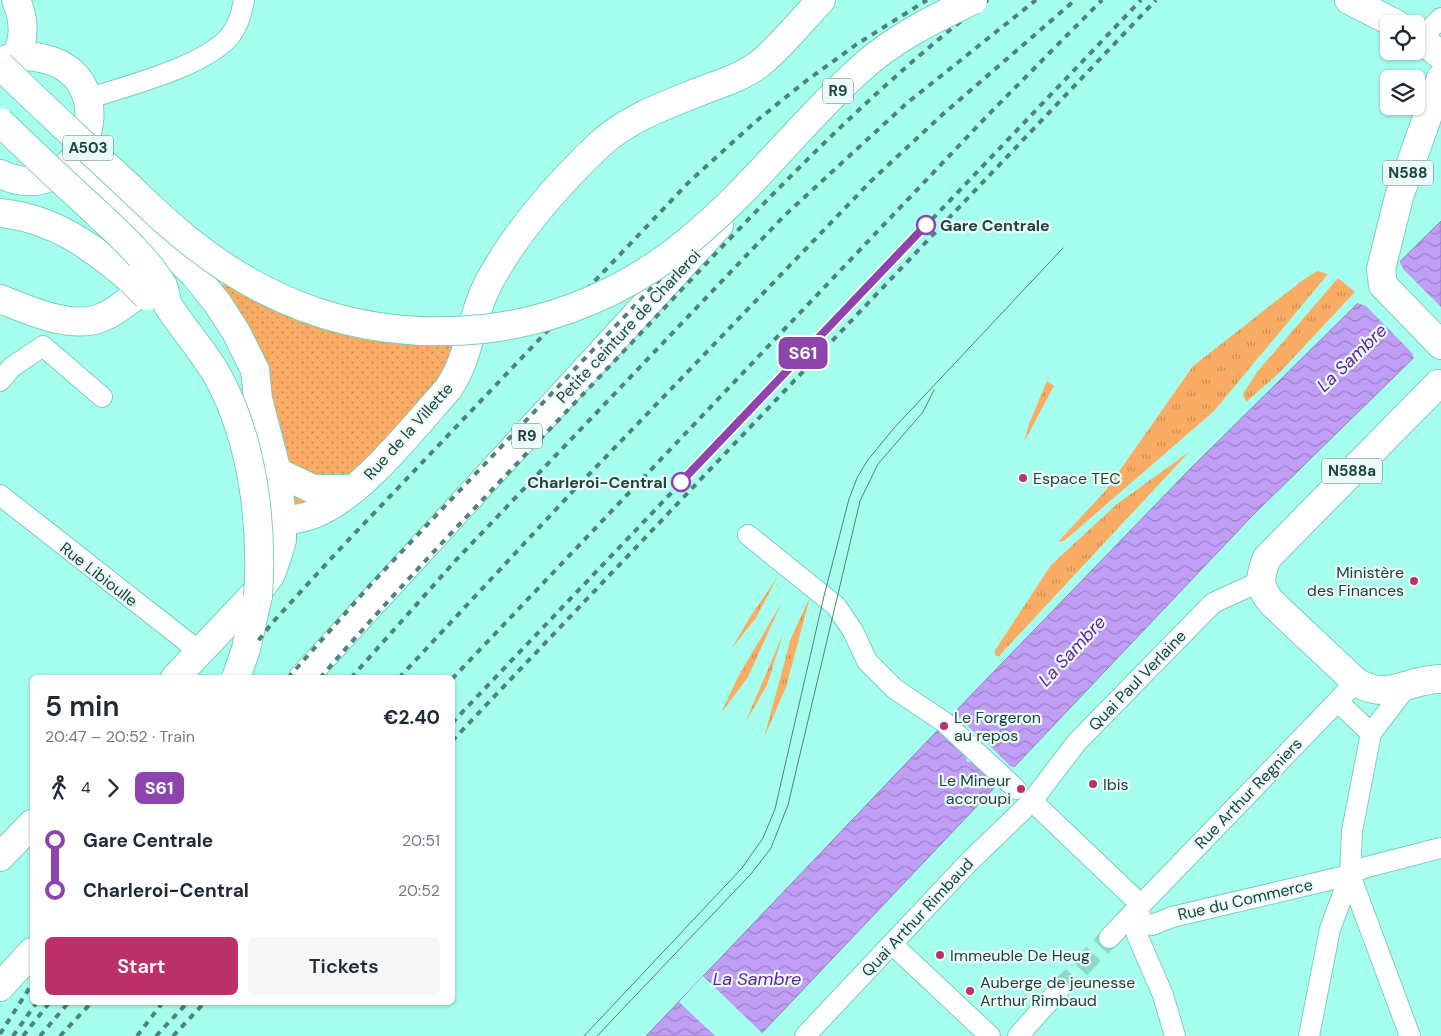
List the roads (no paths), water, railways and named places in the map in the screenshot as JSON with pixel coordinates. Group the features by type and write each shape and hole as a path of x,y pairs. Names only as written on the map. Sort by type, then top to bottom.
{"main road":[{"path":"5,61 21,43 23,22 16,0"},
{"name":"Rue de la Villette","path":"282,521 306,517 354,489 404,438 448,389 459,373 488,284 520,234 547,197 601,143 651,111 726,82 758,66 821,0"},
{"name":"Petite ceinture de Charleroi","path":"306,675 677,274 716,230 746,190 859,69 898,40 973,0"},
{"path":"1349,0 1380,16"},
{"path":"0,174 9,178 27,181 45,178 62,170 74,160 83,147 89,124 87,99 79,83 67,70 34,56 5,61"},
{"name":"A503","path":"5,61 177,231 255,286 317,313 368,326 394,330 465,331 523,323 550,317 626,283 686,243 746,190"},
{"name":"N588","path":"1441,78 1399,198 1381,269 1383,285 1441,345"},
{"name":"A503","path":"0,122 123,239 163,287 168,306"},
{"path":"83,147 85,160 95,176 194,274 218,304 236,332 254,370 258,398 277,472 282,540 271,574 262,586 178,675"},
{"path":"62,170 76,175 85,181 175,268 211,314 258,398"},
{"path":"0,213 35,220 68,234 111,263 147,296 168,306 197,343 225,390 244,445 260,539 258,596 246,649 237,675"},
{"path":"0,299 64,319 85,320 104,317 136,296 146,283 153,271 154,246"},
{"name":"N588a","path":"1439,386 1434,367 1441,350"},
{"name":"Quai Paul Verlaine","path":"1264,570 1439,386"},
{"name":"Rue de la Villette","path":"277,472 313,489 354,489"},
{"path":"1264,570 1264,595 1347,692 1388,690 1441,679"},
{"path":"0,857 30,826"},
{"path":"0,987 30,954"}],"street":[{"path":"87,99 177,68 208,54 231,35 237,25 244,0"},
{"path":"0,381 12,367 42,346 102,397"},
{"name":"Rue Libioulle","path":"0,495 200,652"},
{"path":"748,535 836,606 854,631 867,661 894,689 944,722 1016,789"},
{"name":"Quai Paul Verlaine","path":"1032,801 1077,742 1213,603 1264,570"},
{"path":"1309,1036 1330,929 1350,875 1352,831 1372,733 1408,685"},
{"path":"1347,692 1372,733"},
{"name":"Rue Arthur Regniers","path":"1108,938 1141,913 1347,692"},
{"path":"1032,801 1141,913 1137,935 1163,995 1175,1036"},
{"name":"Quai Arthur Rimbaud","path":"805,1036 968,863 1032,801"},
{"name":"Rue du Commerce","path":"1141,913 1152,925 1172,917 1350,875 1363,868 1441,848"},
{"path":"1350,875 1410,1036"},
{"path":"892,944 990,1036"},
{"path":"1018,1036 1059,990"}],"water":[{"name":"La Sambre","path":"1441,221 1441,331 1253,515 759,1036 646,1036 1190,469"}],"tunnel":[{"path":"1059,990 1109,938"}],"tram line":[{"path":"584,1036 742,868 763,838 775,809 824,596 849,499 857,478 867,461 894,428 1063,248"},
{"path":"597,1036 751,874 771,848 788,805 860,501 878,464 923,412 934,390"}],"railway":[{"path":"231,675 273,622 338,551 689,182 755,122 806,81 857,44 927,0"},
{"path":"291,675 373,582 788,144 858,79 964,0"},
{"path":"323,675 394,595 798,168 890,81 988,0"},
{"path":"354,675 457,559 784,216 907,103 1036,0"},
{"path":"402,675 574,490 871,181 942,115 1075,0"},
{"path":"455,676 990,113 1102,0"},
{"path":"455,720 1141,0"},
{"path":"455,738 1156,0"},
{"path":"0,1034 30,987"},
{"path":"13,1036 35,1005"},
{"path":"23,1036 48,1005"},
{"path":"40,1036 66,1005"},
{"path":"60,1036 89,1005"},
{"path":"137,1036 161,1005"},
{"path":"156,1036 185,1005"},
{"path":"173,1036 202,1005"}],"train":[{"name":"S61","path":"681,482 926,225"}],"place":[{"name":"Gare Centrale","path":"926,225"},
{"name":"Espace TEC","path":"1023,478"},
{"name":"Charleroi-Central","path":"681,482"},
{"name":"Ministère des Finances","path":"1414,581"},
{"name":"Le Forgeron au repos","path":"944,726"},
{"name":"Ibis","path":"1093,784"},
{"name":"Le Mineur accroupi","path":"1021,789"},
{"name":"Immeuble De Heug","path":"940,955"},
{"name":"Auberge de jeunesse Arthur Rimbaud","path":"970,991"}]}
